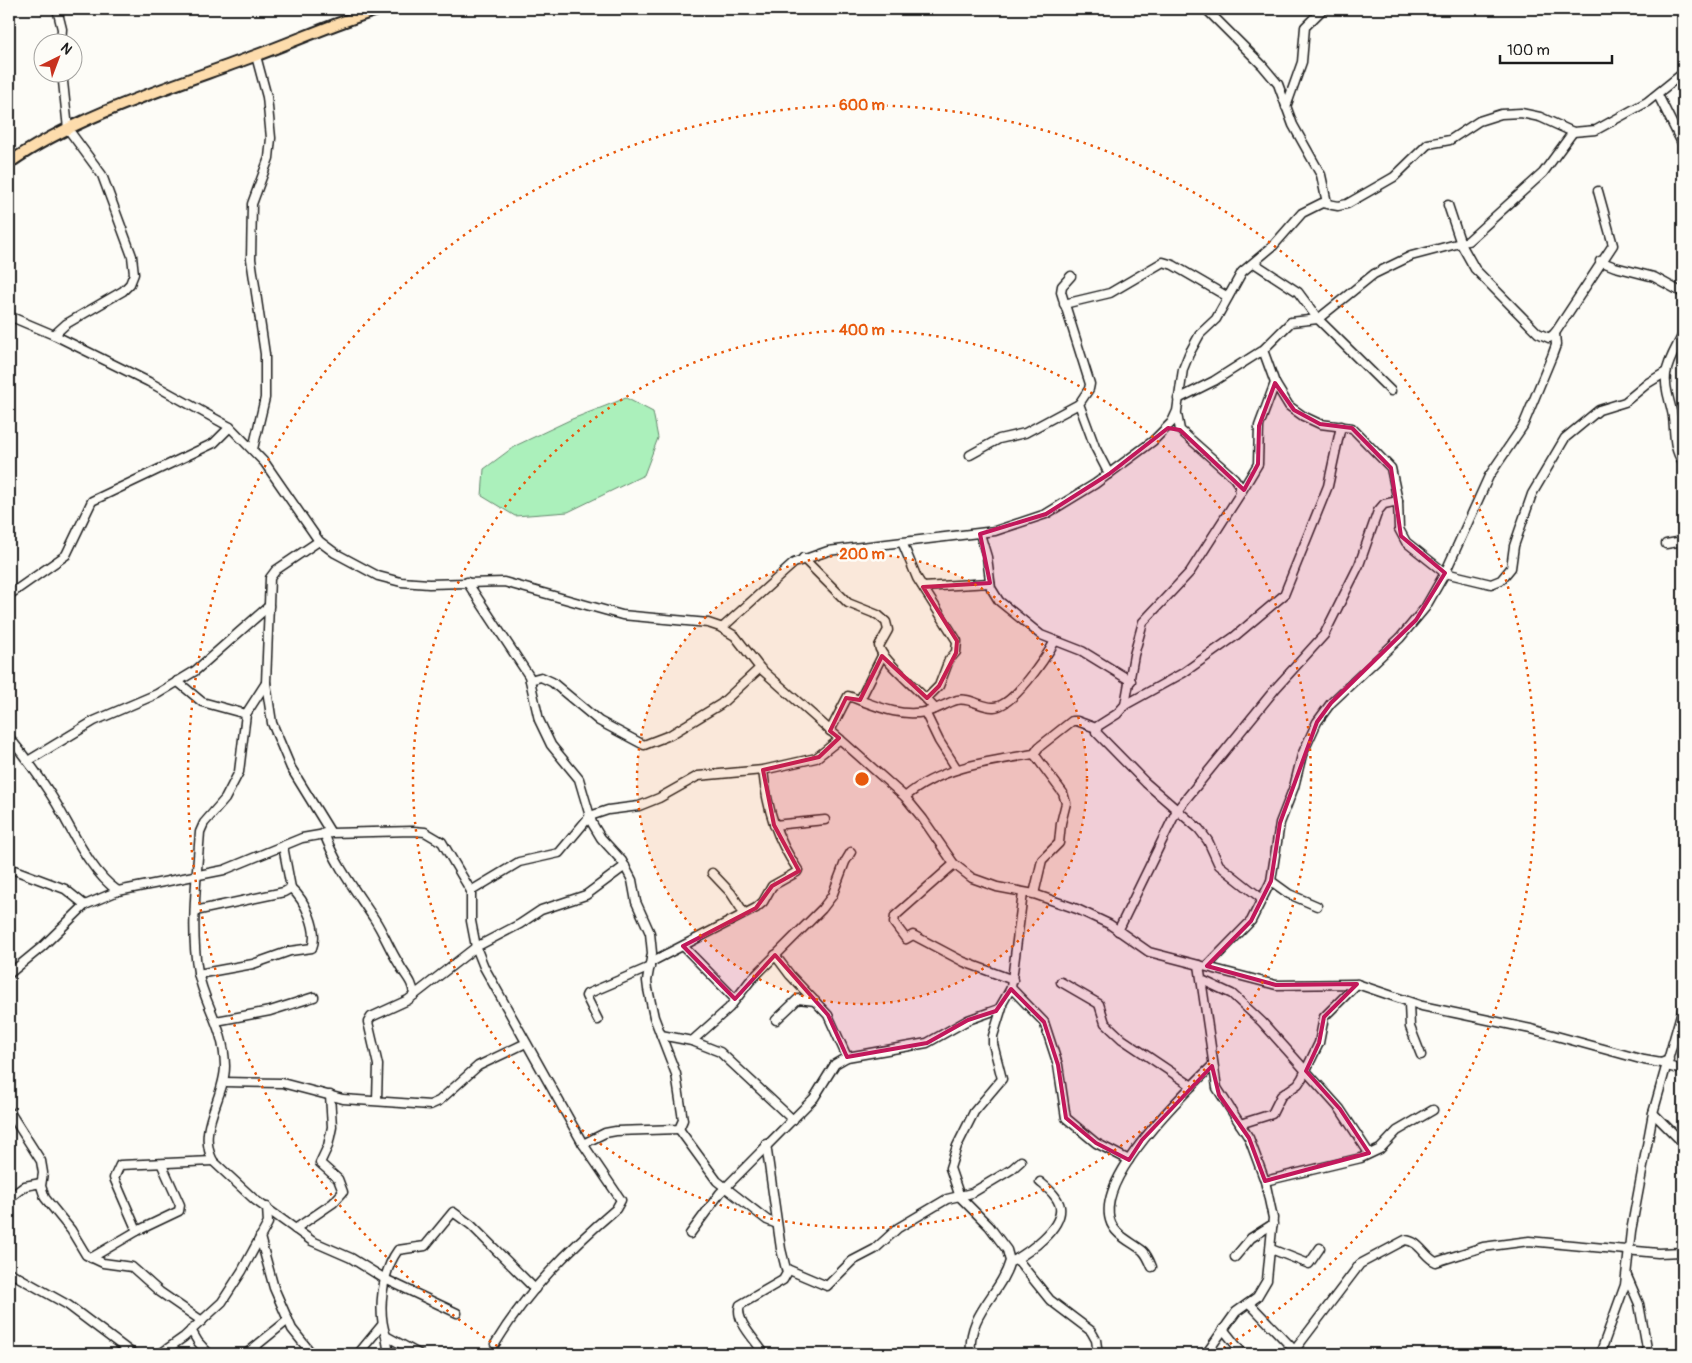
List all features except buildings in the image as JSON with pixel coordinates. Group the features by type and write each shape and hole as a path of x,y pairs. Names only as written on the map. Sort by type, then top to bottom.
{"main road":[{"path":"9,163 68,130 140,98 256,56 344,20 381,9"}],"street":[{"path":"57,9 62,32"},
{"path":"1206,9 1262,65 1278,84 1293,125 1321,174 1327,203"},
{"path":"1286,107 1302,62 1305,27 1323,9"},
{"path":"253,449 265,398 265,354 251,259 252,204 269,158 271,138 267,97 256,56"},
{"path":"1240,494 1239,485 1234,478 1177,426 1182,369 1200,334 1216,319 1242,272 1272,246 1297,216 1315,206 1327,203 1338,206 1347,204 1394,177 1428,144 1450,140 1470,125 1494,116 1521,113 1536,115 1573,132 1596,130 1658,95 1683,72"},
{"path":"54,335 66,324 123,291 130,284 134,274 132,256 102,175 68,130 63,82"},
{"path":"1658,95 1683,146"},
{"path":"1178,399 1214,380 1263,350 1291,322 1318,319 1374,274 1411,256 1461,244 1474,236 1542,173 1573,132"},
{"path":"1448,205 1461,244 1475,269 1538,332 1549,338 1555,333 1613,243 1598,191"},
{"path":"1600,261 1654,277 1683,293"},
{"path":"1064,304 1110,293 1163,262 1173,264 1228,297"},
{"path":"1254,263 1298,292 1318,319 1391,391"},
{"path":"970,455 999,439 1026,433 1079,404 1090,384 1064,304 1061,289 1071,276"},
{"path":"9,316 54,335 149,382 230,427 253,449 319,541 367,570 393,581 429,584 504,582 622,615 708,623 722,628 735,636 760,668 905,797 923,818 954,864 972,878 997,887 1034,894 1077,909 1118,931 1148,952 1276,985 1357,984 1408,1003 1531,1029 1644,1060 1668,1063 1683,1070"},
{"path":"1206,1354 1236,1312 1250,1304 1257,1297 1267,1280 1273,1224 1272,1209 1265,1181 1249,1138 1219,1095 1212,1066 1202,980 1203,966 1251,921 1271,881 1280,822 1294,787 1302,755 1317,722 1331,702 1416,620 1445,573 1489,476 1523,426 1556,345 1555,333"},
{"path":"1683,334 1666,372 1665,386 1673,416 1676,448 1683,462"},
{"path":"1263,350 1275,383 1289,406 1303,416 1320,424 1354,429 1391,468 1398,501 1402,538 1445,573 1491,584 1505,576 1511,568 1514,546 1532,494 1565,438 1599,410 1625,402 1648,383 1666,372"},
{"path":"1096,728 1123,709 1125,705 1131,681 1134,655 1143,622 1185,579 1200,560 1258,464 1259,426 1275,383"},
{"path":"1079,404 1095,446 1109,474"},
{"path":"722,628 783,572 803,558 828,551 980,534 1046,514 1109,474 1168,428 1177,411"},
{"path":"1125,705 1183,672 1234,637 1284,595 1293,578 1328,486 1341,426"},
{"path":"9,595 66,555 92,501 214,443 230,427"},
{"path":"1168,428 1180,430"},
{"path":"1118,931 1177,810 1276,688 1324,635 1359,565 1378,511 1384,504 1398,501"},
{"path":"980,534 989,566 992,591 1004,606 1032,629 1055,641 1082,651 1131,681"},
{"path":"319,541 272,575 268,590 266,683 269,709 279,742 291,768 328,833 338,864 351,883 354,892 375,920 401,969 412,982 414,995"},
{"path":"1666,544 1683,541"},
{"path":"902,542 912,567 951,629 957,643 956,652 949,660 939,686 927,698"},
{"path":"803,558 848,603 878,615 886,622 888,630 879,646 882,656 927,698 935,709"},
{"path":"467,582 530,680 541,724 551,745 578,779 590,816 601,838 625,866 632,880 636,902 649,928 652,946 651,964 647,981 661,1035 673,1063 682,1100 683,1124 679,1129 616,1131 606,1133 583,1144"},
{"path":"923,587 990,583"},
{"path":"28,761 94,721 157,694 177,682 203,665 225,642 269,606"},
{"path":"830,731 847,697 894,713 925,712 962,700 989,707 1001,706 1022,686 1046,658 1055,641"},
{"path":"860,700 882,656"},
{"path":"530,680 541,677 552,682 598,721 644,745 670,735 722,704 760,668"},
{"path":"177,682 202,702 246,714"},
{"path":"266,683 246,714 239,772 225,799 204,823 200,832 196,876 194,948 198,974 224,1045 224,1082 208,1127 208,1146 213,1161 255,1200 312,1241 351,1258 385,1279 457,1313"},
{"path":"925,712 957,769"},
{"path":"905,797 920,784 957,769 1034,754 1072,721 1078,721 1096,728"},
{"path":"1096,728 1097,733 1107,745 1208,841 1219,865 1262,899"},
{"path":"9,737 56,802 80,847 107,882 118,891"},
{"path":"471,891 519,862 559,853 590,816 608,810 638,806 659,798 698,776 763,770 816,758 840,739"},
{"path":"1034,754 1063,794 1066,803 1059,842 1042,860 1034,894"},
{"path":"598,1020 586,996 587,994 651,964 760,905 772,886 798,870 782,846 774,825 765,795 763,770"},
{"path":"774,825 825,820"},
{"path":"9,974 43,946 85,905 118,891 224,870 302,838 328,833 413,831 433,835 448,849 471,891 471,921 476,947 484,967 583,1144 621,1200 616,1209 579,1242 535,1289 510,1319 495,1344"},
{"path":"198,974 253,964 290,951 312,948 314,944 311,922 304,903 291,888 283,846"},
{"path":"692,1041 724,1013 750,980 810,922 829,900 851,852"},
{"path":"954,864 895,916 894,923 906,938 914,935 964,962 1013,980"},
{"path":"377,1100 378,1065 368,1020 414,995 476,947 520,924 541,910 586,895 625,866"},
{"path":"9,868 64,889 85,905"},
{"path":"712,873 731,893 744,913"},
{"path":"1271,881 1289,894 1317,906"},
{"path":"196,911 284,892 291,888"},
{"path":"1010,1263 1007,1250 990,1226 960,1197 950,1173 951,1158 974,1112 1002,1079 993,1044 994,1031 1013,980 1023,893"},
{"path":"683,946 708,974 735,999"},
{"path":"775,955 790,975 832,1021 847,1058"},
{"path":"1202,980 1232,994 1262,1022 1340,1109 1370,1154"},
{"path":"1061,982 1099,1004 1105,1023 1122,1039 1192,1086"},
{"path":"1240,1124 1272,1114 1281,1096 1298,1084 1318,1043 1324,1018 1357,984"},
{"path":"1011,988 1044,1022 1058,1065 1066,1118 1096,1143 1129,1160"},
{"path":"216,1021 270,1011 314,997"},
{"path":"776,1020 798,999 815,1001"},
{"path":"1408,1003 1410,1027 1421,1055"},
{"path":"690,1234 725,1188 766,1144 814,1098 836,1064 847,1058 927,1043 968,1020 993,1012 1003,1005"},
{"path":"1600,1354 1627,1276 1634,1209 1653,1113 1683,1006"},
{"path":"661,1035 710,1046 726,1056 793,1120"},
{"path":"224,1082 282,1083 343,1099 377,1100 422,1106 434,1104 478,1066 526,1043"},
{"path":"1152,1267 1144,1252 1112,1226 1109,1218 1117,1179 1142,1140 1212,1066"},
{"path":"294,1228 333,1203 343,1192 338,1178 320,1163 328,1146 332,1127 330,1095"},
{"path":"1265,1181 1345,1163 1370,1154 1380,1148 1402,1127 1433,1110"},
{"path":"9,1112 41,1161 43,1173 40,1183 45,1198 71,1230 83,1251 90,1258 132,1267 160,1292 202,1321"},
{"path":"1653,1113 1683,1143"},
{"path":"679,1129 713,1177 767,1220 777,1224"},
{"path":"762,1353 744,1324 738,1307 783,1280 787,1269 777,1224 766,1144"},
{"path":"137,1231 118,1191 114,1175 123,1164 162,1165 213,1161"},
{"path":"787,1269 827,1286 852,1261 875,1249 898,1228 947,1199 972,1193 1012,1170 1021,1161"},
{"path":"90,1258 137,1231 176,1214 180,1210 180,1205 162,1165"},
{"path":"971,1354 970,1338 976,1323 1010,1263 1030,1250 1058,1222 1060,1208 1058,1203 1040,1182"},
{"path":"9,1198 25,1186 40,1183"},
{"path":"160,1354 202,1321 222,1302 242,1271 268,1223 267,1208"},
{"path":"389,1354 382,1324 385,1279 398,1250 425,1246 454,1212 489,1242 535,1289"},
{"path":"1235,1257 1250,1238 1273,1224"},
{"path":"260,1237 274,1288 288,1320 312,1354"},
{"path":"1250,1304 1296,1352 1360,1264 1405,1240 1415,1243 1436,1262 1483,1246 1519,1241 1630,1249 1658,1253 1683,1252"},
{"path":"1271,1249 1309,1264 1320,1248"},
{"path":"1017,1259 1050,1300 1093,1332 1098,1354"},
{"path":"9,1272 68,1306 133,1354"},
{"path":"1627,1276 1639,1304 1648,1354"},
{"path":"246,1354 288,1320"},
{"path":"358,1354 382,1324"},
{"path":"1223,1329 1243,1354"},
{"path":"191,1330 198,1342 209,1354"},
{"path":"386,1336 419,1354"}],"highlighted area":[{"path":"1275,383 1294,410 1320,424 1352,428 1391,468 1401,536 1445,573 1416,620 1331,703 1317,722 1280,823 1271,881 1251,921 1207,966 1276,985 1357,984 1324,1017 1319,1043 1306,1071 1340,1109 1369,1153 1265,1181 1249,1138 1219,1095 1212,1066 1142,1140 1129,1160 1096,1143 1066,1118 1058,1065 1044,1022 1011,989 996,1011 968,1020 927,1043 847,1057 828,1015 775,955 735,999 683,946 756,908 772,886 799,871 774,825 763,770 819,757 839,738 830,731 846,698 860,700 882,656 927,698 939,686 956,653 957,641 923,587 990,583 980,534 1046,514 1109,474 1168,428 1180,430 1244,490 1258,464 1259,426"}],"green space":[{"path":"626,398 653,412 658,438 644,475 568,512 515,516 482,496 484,469 515,446 572,419"}]}
